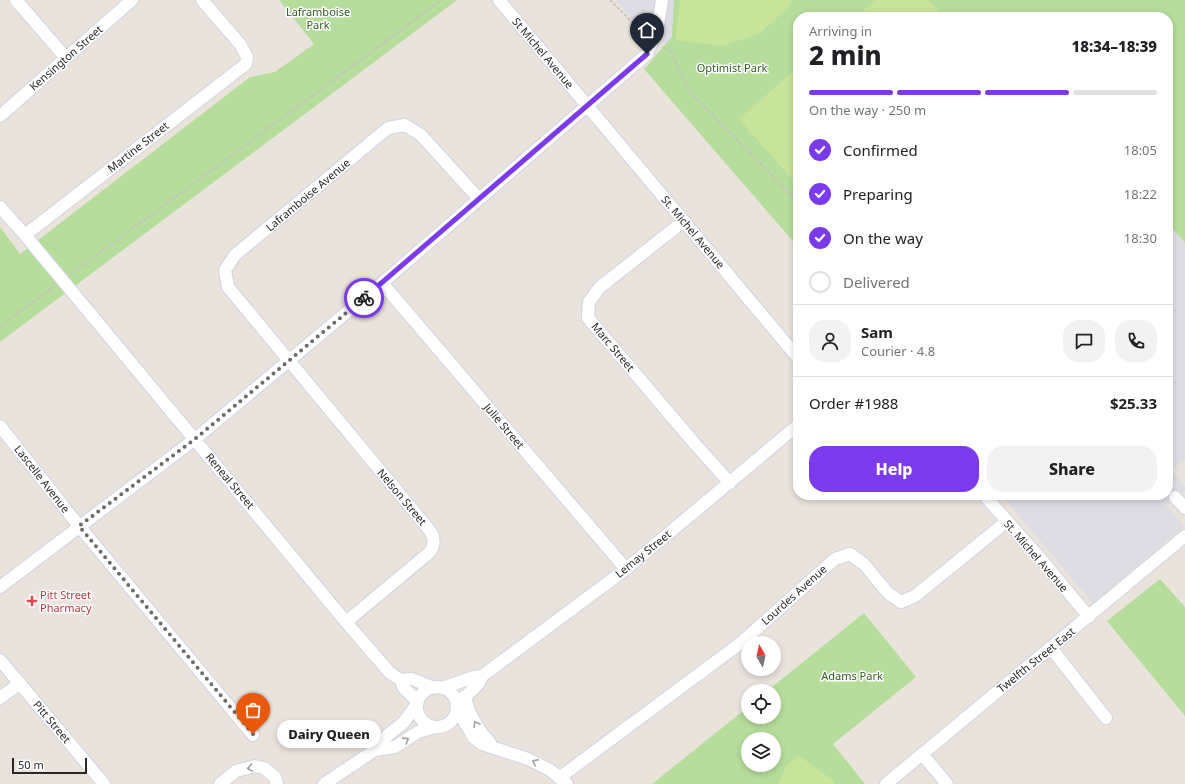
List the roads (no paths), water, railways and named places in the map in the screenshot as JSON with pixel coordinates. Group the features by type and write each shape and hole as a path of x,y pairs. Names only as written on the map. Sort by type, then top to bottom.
{"street":[{"path":"16,0 66,58"},
{"name":"Kensington Street","path":"0,116 132,0"},
{"name":"Martine Street","path":"25,235 246,64 247,57 240,44 202,0"},
{"name":"St Michel Avenue","path":"499,0 588,106"},
{"path":"0,587 195,439 289,361 588,106 650,49 657,32 662,0"},
{"name":"St. Michel Avenue","path":"588,106 793,352"},
{"name":"Laframboise Avenue","path":"289,361 228,287 225,270 235,255 388,128 405,126 421,135 479,199"},
{"name":"Reneal Street","path":"0,207 25,235 346,622 390,673 400,680 403,687 417,703"},
{"name":"Marc Street","path":"684,221 600,287 589,302 588,318 730,483"},
{"name":"Julie Street","path":"382,282 626,569"},
{"name":"Nelson Street","path":"289,361 434,537 434,544 430,552 346,622"},
{"name":"Lascelle Avenue","path":"0,426 79,526 253,734"},
{"name":"Lemay Street","path":"438,688 482,676 626,569 793,429"},
{"path":"1175,497 1185,508"},
{"name":"St. Michel Avenue","path":"988,500 1006,522 1040,558 1089,617"},
{"name":"Lourdes Avenue","path":"563,781 742,642 835,559 850,554 864,564 888,592 902,602 915,596 1006,522"},
{"name":"Twelfth Street East","path":"886,784 1185,536"},
{"path":"1051,648 1106,718"},
{"name":"Pitt Street","path":"0,660 104,784"},
{"name":"Lemay Street","path":"457,707 465,696 479,683 482,676"},
{"path":"400,680 412,679 438,688 452,695 474,738 482,744 492,748 528,759 550,770 563,781"},
{"path":"0,698 20,683"},
{"path":"324,784 375,750 388,735 404,722 422,693 438,688"},
{"path":"465,696 467,707 472,718 481,733 490,741 492,748"},
{"path":"417,703 417,712 421,720 427,725 435,727"},
{"path":"375,750 395,747 418,732 444,726 451,722 457,707"},
{"path":"922,754 947,784"},
{"path":"220,784 236,771 254,766 264,768 275,777 276,784"}],"place":[{"name":"Pitt Street Pharmacy","path":"32,601"},
{"name":"Dairy Queen","path":"253,734"}],"park label":[{"name":"Laframboise Park","path":"318,18"},
{"name":"Optimist Park","path":"732,68"},
{"name":"Adams Park","path":"852,676"}]}
